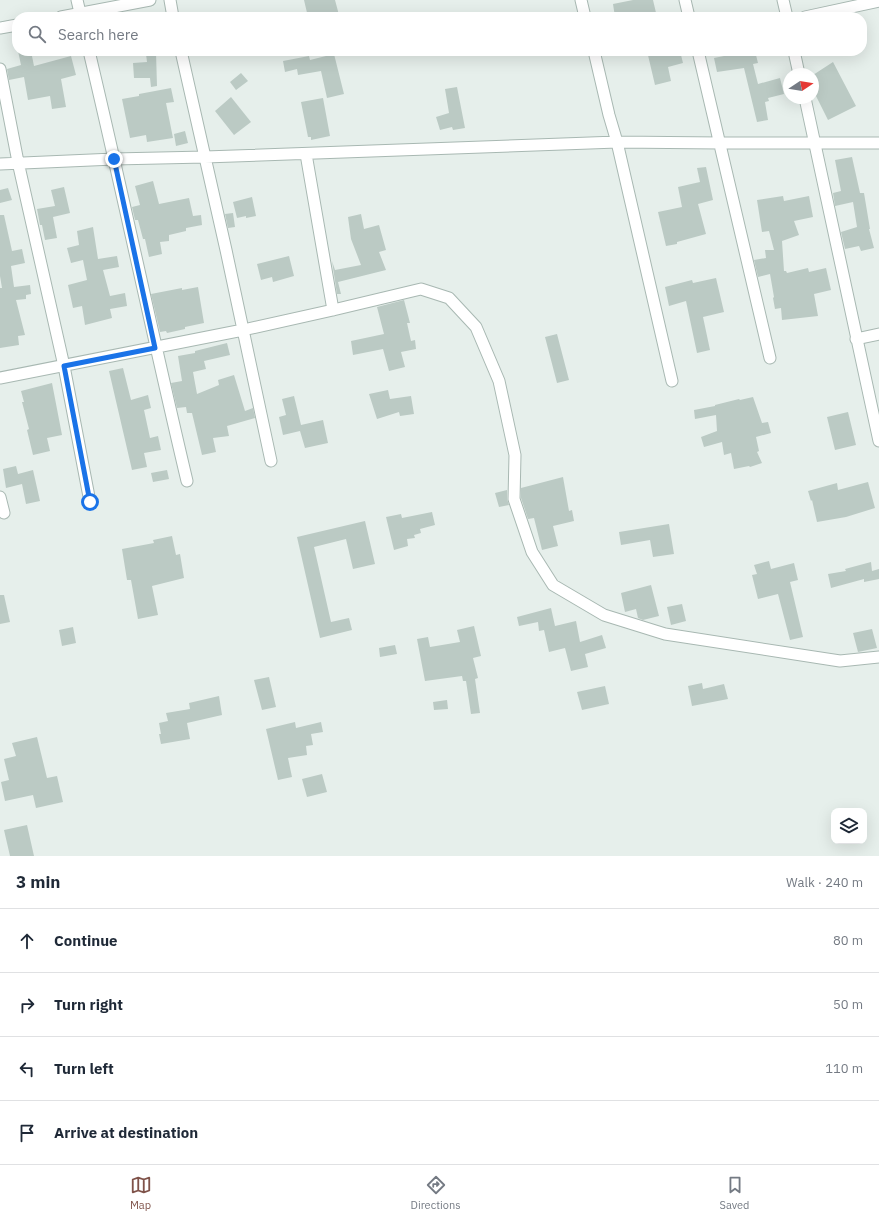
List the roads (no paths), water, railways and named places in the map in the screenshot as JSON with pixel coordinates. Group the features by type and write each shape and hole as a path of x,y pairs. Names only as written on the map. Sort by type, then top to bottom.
{"street":[{"path":"77,0 80,12"},
{"path":"95,12 150,0"},
{"path":"170,0 172,12"},
{"path":"581,0 584,12"},
{"path":"685,0 688,12"},
{"path":"783,0 786,12"},
{"path":"828,12 879,1"},
{"path":"0,28 12,26"},
{"path":"90,56 155,348 187,481"},
{"path":"182,56 271,461"},
{"path":"595,56 617,142 672,381"},
{"path":"699,56 770,358"},
{"path":"795,56 798,68"},
{"path":"0,69 18,162 64,366 90,502"},
{"path":"806,104 856,339 877,426 879,441"},
{"path":"0,164 18,162 306,154 617,142 879,143"},
{"path":"306,154 333,310"},
{"path":"0,378 243,330 421,289 449,298 476,328 499,381 515,455 514,499 532,552 553,585 604,615 665,634 840,661 879,657"},
{"path":"856,339 879,334"},
{"path":"0,497 4,513"}]}
